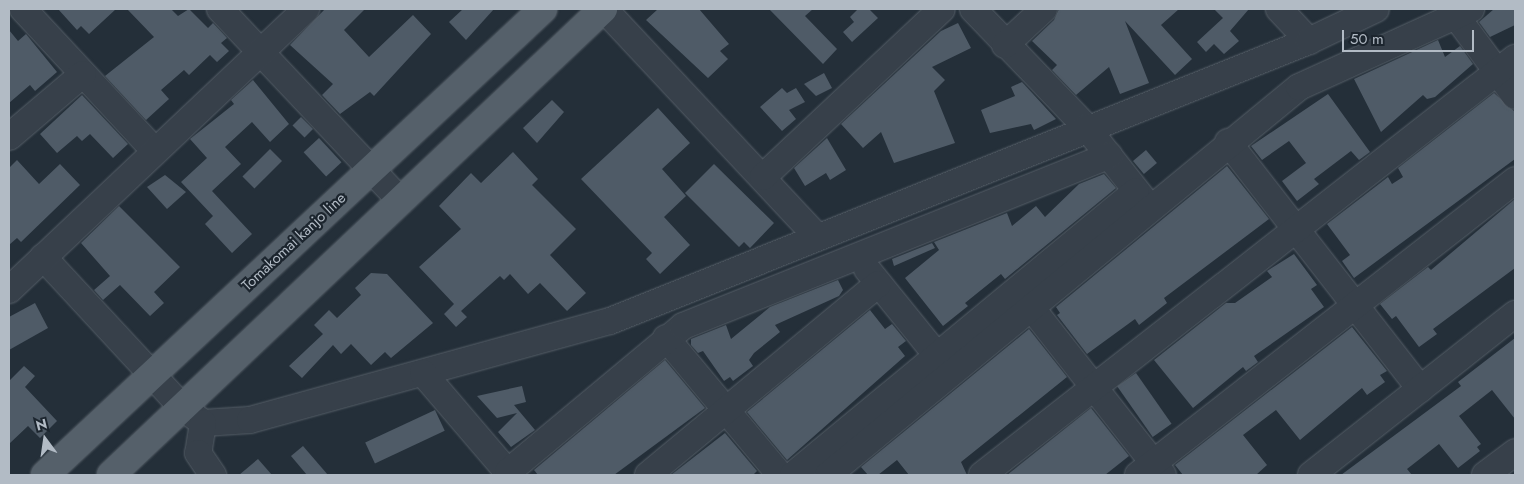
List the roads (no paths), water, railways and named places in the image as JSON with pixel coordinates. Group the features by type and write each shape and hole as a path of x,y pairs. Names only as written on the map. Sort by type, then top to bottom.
{"main road":[{"name":"Tomakomai kanjo line","path":"46,475 543,9"},
{"path":"111,475 193,415 400,201 604,9"}],"street":[{"path":"23,9 155,151"},
{"path":"220,9 400,201"},
{"path":"9,290 306,9"},
{"path":"604,9 818,237"},
{"path":"762,177 942,9"},
{"path":"973,9 1088,128 1142,198"},
{"path":"1006,45 1044,9"},
{"path":"1279,9 1309,41"},
{"path":"193,415 250,420 610,322 1088,128 1309,41 1376,9"},
{"path":"834,473 944,363 1142,198 1228,142 1298,86 1447,14 1506,65 1515,96"},
{"path":"982,475 1506,65"},
{"path":"9,137 83,74"},
{"path":"1228,142 1420,389"},
{"path":"422,373 509,474 675,332 860,259 1109,156"},
{"path":"1030,306 1094,388 1151,471 1354,305 1515,180"},
{"path":"793,475 944,363 1030,306 1142,198"},
{"path":"846,226 860,259 878,284 944,363"},
{"path":"43,257 152,374 193,415 198,453 213,475"},
{"path":"648,475 878,284"},
{"path":"671,296 675,332 726,411 780,475"},
{"path":"1312,475 1515,314"},
{"path":"1485,475 1515,452"}]}
